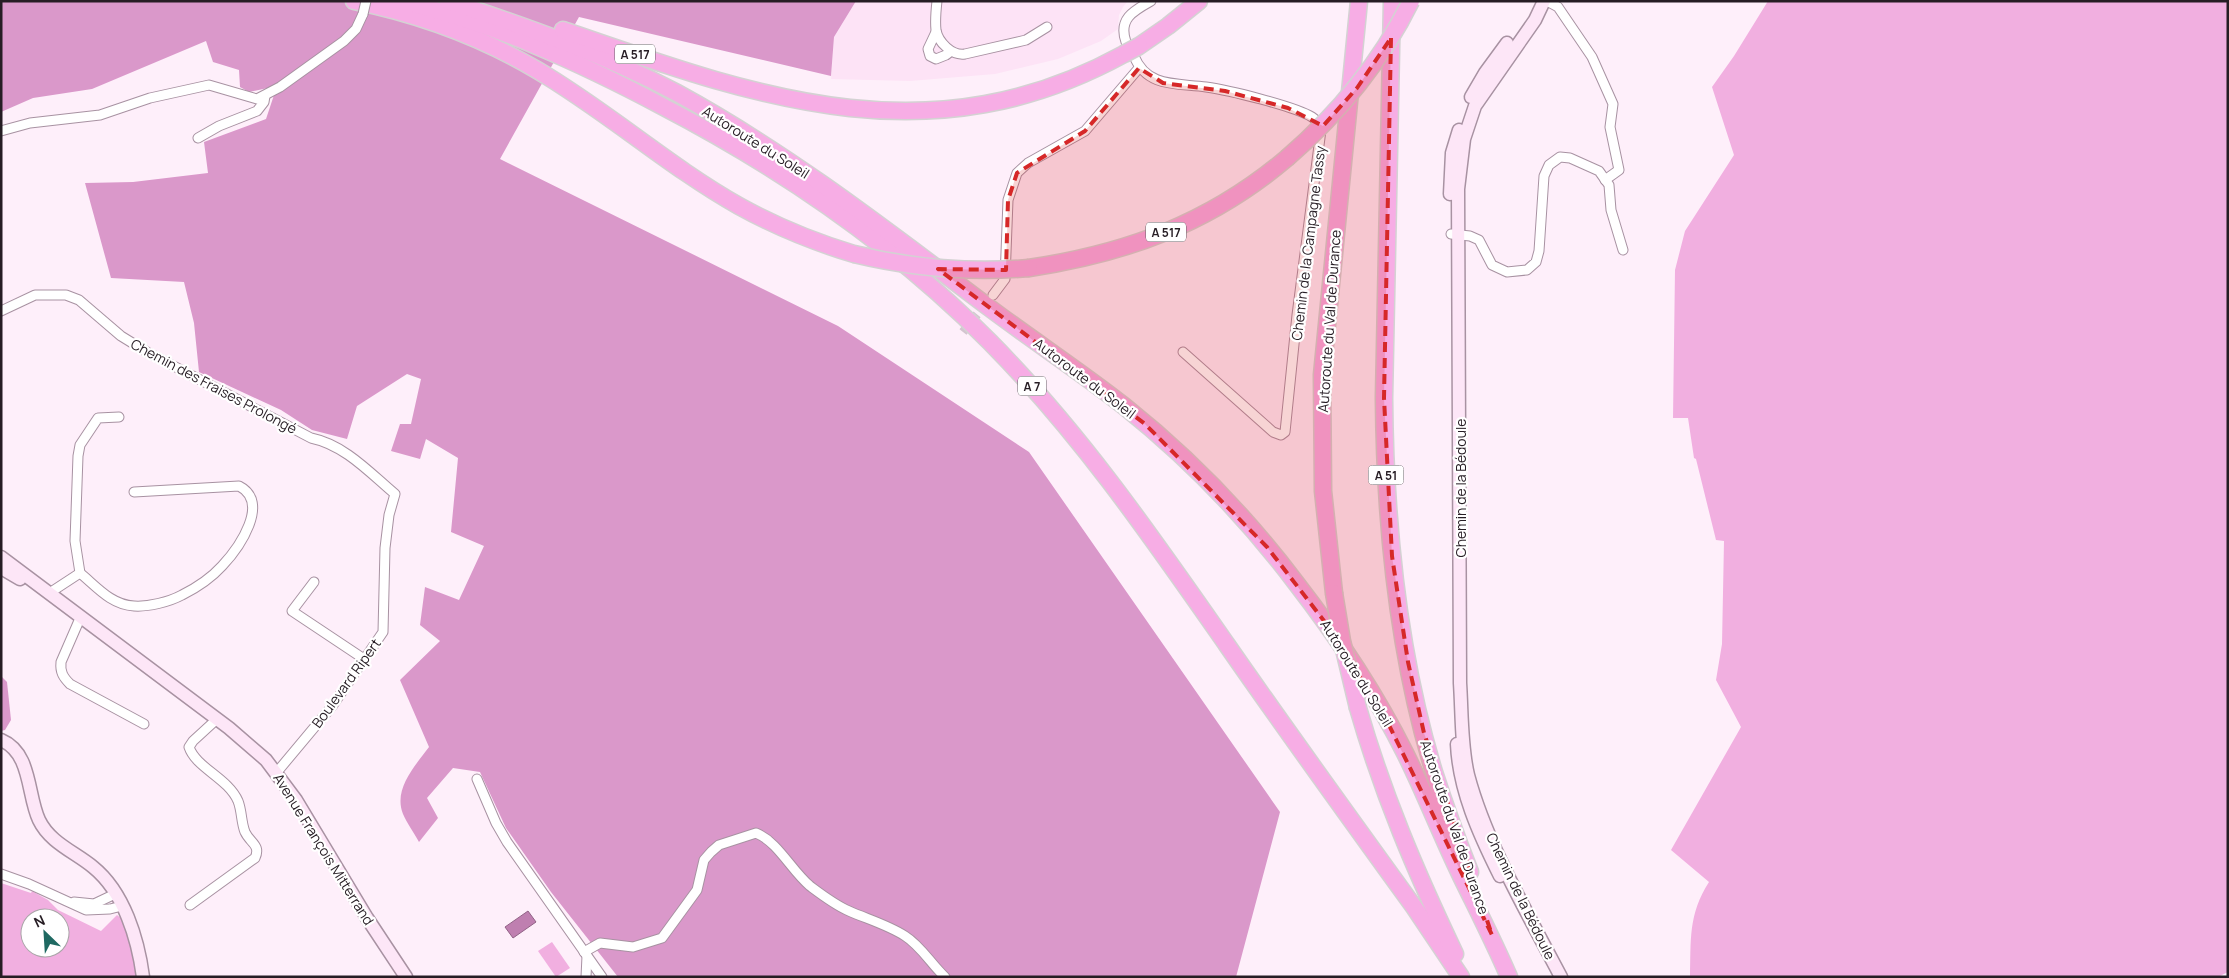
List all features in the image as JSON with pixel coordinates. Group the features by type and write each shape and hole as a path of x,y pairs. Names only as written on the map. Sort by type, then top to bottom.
{"highway":[{"name":"Autoroute du Soleil","path":"402,1 493,29 548,51 609,78 710,131 778,172 833,210 953,307 1031,385 1113,483 1414,907 1461,977"},
{"name":"Autoroute du Soleil","path":"448,1 552,36 622,66 677,94 746,133 869,217 1146,424 1200,475 1248,525 1293,578 1363,679 1404,750 1460,875 1492,935 1509,977"},
{"name":"A 517","path":"470,1 722,82 801,102 862,110 937,110 1003,100 1074,78 1131,50 1168,26 1199,1"},
{"name":"Autoroute du Val de Durance","path":"1359,1 1322,374 1323,491 1334,592 1342,641 1372,757 1399,831 1466,977"},
{"name":"Autoroute du Val de Durance","path":"1392,1 1384,416 1386,488 1392,556 1406,654 1424,733 1445,805 1492,935"},
{"name":"A 517","path":"358,7 385,7 425,19 513,57 578,96 704,184 738,205 794,233 854,254 896,263 946,270 994,270 1029,268 1122,249 1177,228 1227,201 1287,158 1319,130 1357,88 1388,42 1411,1"}],"street":[{"path":"1,131 30,123 100,115 150,98 209,85 251,98 257,99 266,96 349,37 356,29 358,7 366,1"},
{"path":"937,1 936,32 928,49 930,56 936,58 946,56 950,52"},
{"path":"992,295 1005,278 1008,200 1017,173 1028,164 1086,131 1139,68 1123,32 1127,18 1133,11 1151,1"},
{"name":"Chemin de la Bédoule","path":"1534,1 1529,13 1485,73 1470,99 1460,123 1452,152 1450,176 1454,234 1460,683 1462,723 1468,774 1492,842 1560,977"},
{"path":"1545,1 1558,7 1592,58 1613,104 1610,126 1619,170 1606,180"},
{"name":"Chemin de la Bédoule","path":"1545,1 1476,106 1464,139 1454,234 1453,668 1458,761 1465,793 1478,829 1552,977"},
{"path":"936,32 950,52 965,54 1019,42 1047,28"},
{"name":"Chemin de la Campagne Tassy","path":"1139,68 1163,83 1225,91 1296,110 1314,119 1321,130 1297,315 1285,432 1281,435 1273,432 1183,352"},
{"path":"198,138 219,126 257,111 266,96"},
{"path":"1454,234 1479,240 1492,265 1507,272 1527,270 1536,262 1539,251 1544,176 1549,165 1560,157 1570,158 1599,171 1606,180 1609,185 1611,210 1623,250"},
{"name":"Chemin des Fraises Prolongé","path":"1,311 35,295 66,295 79,300 121,336 147,352 312,438 328,442 344,452 395,494"},
{"path":"118,417 98,418 80,445 75,541 80,573 100,591 111,598 134,606 158,603 181,596 222,566 242,539 254,511 252,497 247,490 239,486 134,492"},
{"name":"Boulevard Ripert","path":"277,772 333,705 384,627 385,548 389,515 395,494"},
{"name":"Avenue François Mitterrand","path":"1,557 51,592 79,619"},
{"name":"Avenue François Mitterrand","path":"1,568 16,576 135,659 217,719 266,760 277,772 296,800 372,926 406,977"},
{"path":"51,592 80,573"},
{"path":"314,582 292,611 364,659"},
{"path":"79,619 61,662 60,669 64,677 70,684 144,724"},
{"path":"190,904 255,858 258,852 256,845 246,834 238,801 214,773 192,754 189,747 192,740 217,719"},
{"path":"1,740 17,752 23,764 38,817 44,830 56,842 93,867 115,894 128,919 143,977"},
{"path":"477,779 502,833 602,977"},
{"path":"586,954 600,943 633,947 662,938 697,890 704,860 711,852 719,845 756,833 772,843 791,868 809,885 846,910 892,928 906,936 918,946 945,977"},
{"path":"1,874 86,910 110,909 122,906"},
{"path":"64,900 94,904 106,900 115,894"},
{"path":"586,954 586,977"}],"highlighted area":[{"path":"1391,38 1384,398 1392,556 1408,662 1424,733 1492,935 1385,717 1328,626 1267,547 1145,424 938,269 1006,270 1008,200 1017,173 1085,131 1139,68 1163,83 1225,91 1288,108 1323,126 1357,88"}],"shaded area":[{"path":"1,1 856,1 834,37 831,76 579,17 500,159 838,326 1029,452 1280,812 1236,977 618,977 551,892 506,828 480,772 453,768 427,798 438,818 419,842 403,814 401,796 407,778 429,747 400,680 440,641 420,625 425,587 459,600 484,546 451,532 458,458 426,439 420,459 391,451 400,424 411,424 421,379 407,374 357,406 347,439 312,430 281,410 199,372 194,323 184,282 111,278 85,183 133,182 208,173 204,142 266,119 277,86 249,92 240,87 239,70 213,62 206,41 92,89 33,98 1,112"},
{"path":"856,1 1128,1 1119,15 1118,29 1101,41 1058,59 995,74 910,81 831,79 834,37"},
{"path":"1768,1 2228,1 2228,972 2218,977 1690,977 1691,939 1694,917 1702,894 1709,882 1671,850 1741,727 1716,680 1722,644 1724,541 1716,540 1696,459 1694,458 1688,418 1673,418 1675,270 1685,231 1734,155 1712,87 1734,56"},
{"path":"1,676 7,682 11,720 5,730 1,731"},
{"path":"1,883 31,893 32,891 48,900 56,908 20,908 20,958 70,958 70,916 101,931 117,915 122,919 137,965 138,977 1,977"},
{"path":"528,911 536,922 513,938 505,927"},
{"path":"552,942 570,968 556,977 538,951"}],"tunnel":[{"path":"963,332 987,302"}]}
